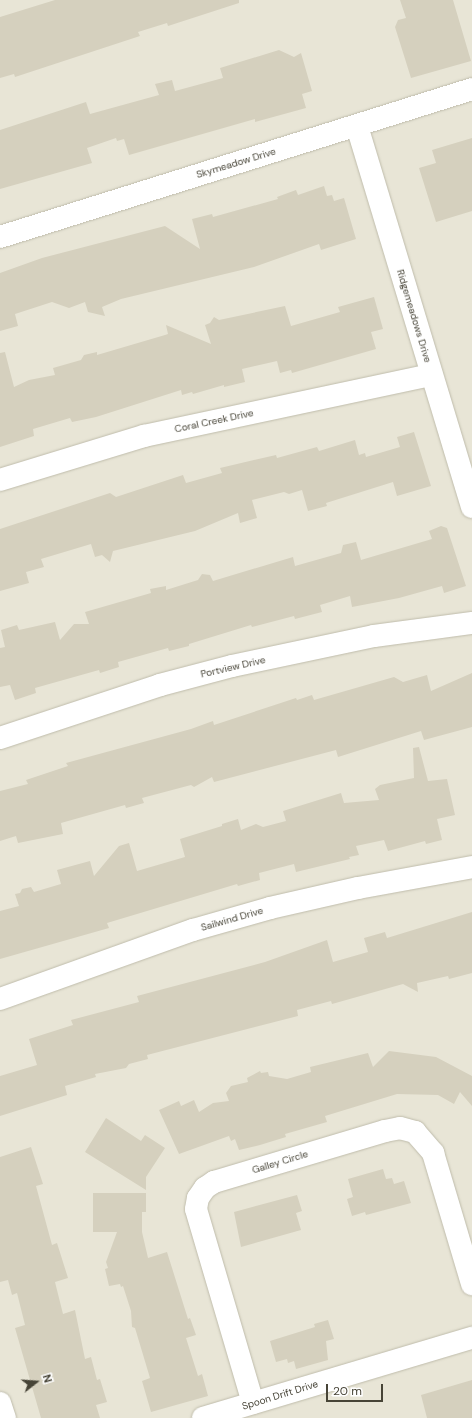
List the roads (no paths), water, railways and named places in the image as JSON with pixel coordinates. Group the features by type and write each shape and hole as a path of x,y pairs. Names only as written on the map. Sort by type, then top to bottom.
{"street":[{"name":"Skymeadow Drive","path":"0,237 472,89"},
{"name":"Ridgemeadows Drive","path":"357,126 472,507"},
{"name":"Coral Creek Drive","path":"0,480 144,436 432,375"},
{"name":"Portview Drive","path":"0,738 152,687 232,666 374,636 472,623"},
{"name":"Sailwind Drive","path":"0,999 193,930 270,908 358,888 472,867"},
{"name":"Galley Circle","path":"253,1403 196,1209 198,1198 205,1188 214,1182 385,1131 400,1128 416,1132 432,1153 472,1284"},
{"name":"Spoon Drift Drive","path":"203,1418 472,1338"},
{"path":"0,1403 5,1418"}]}
